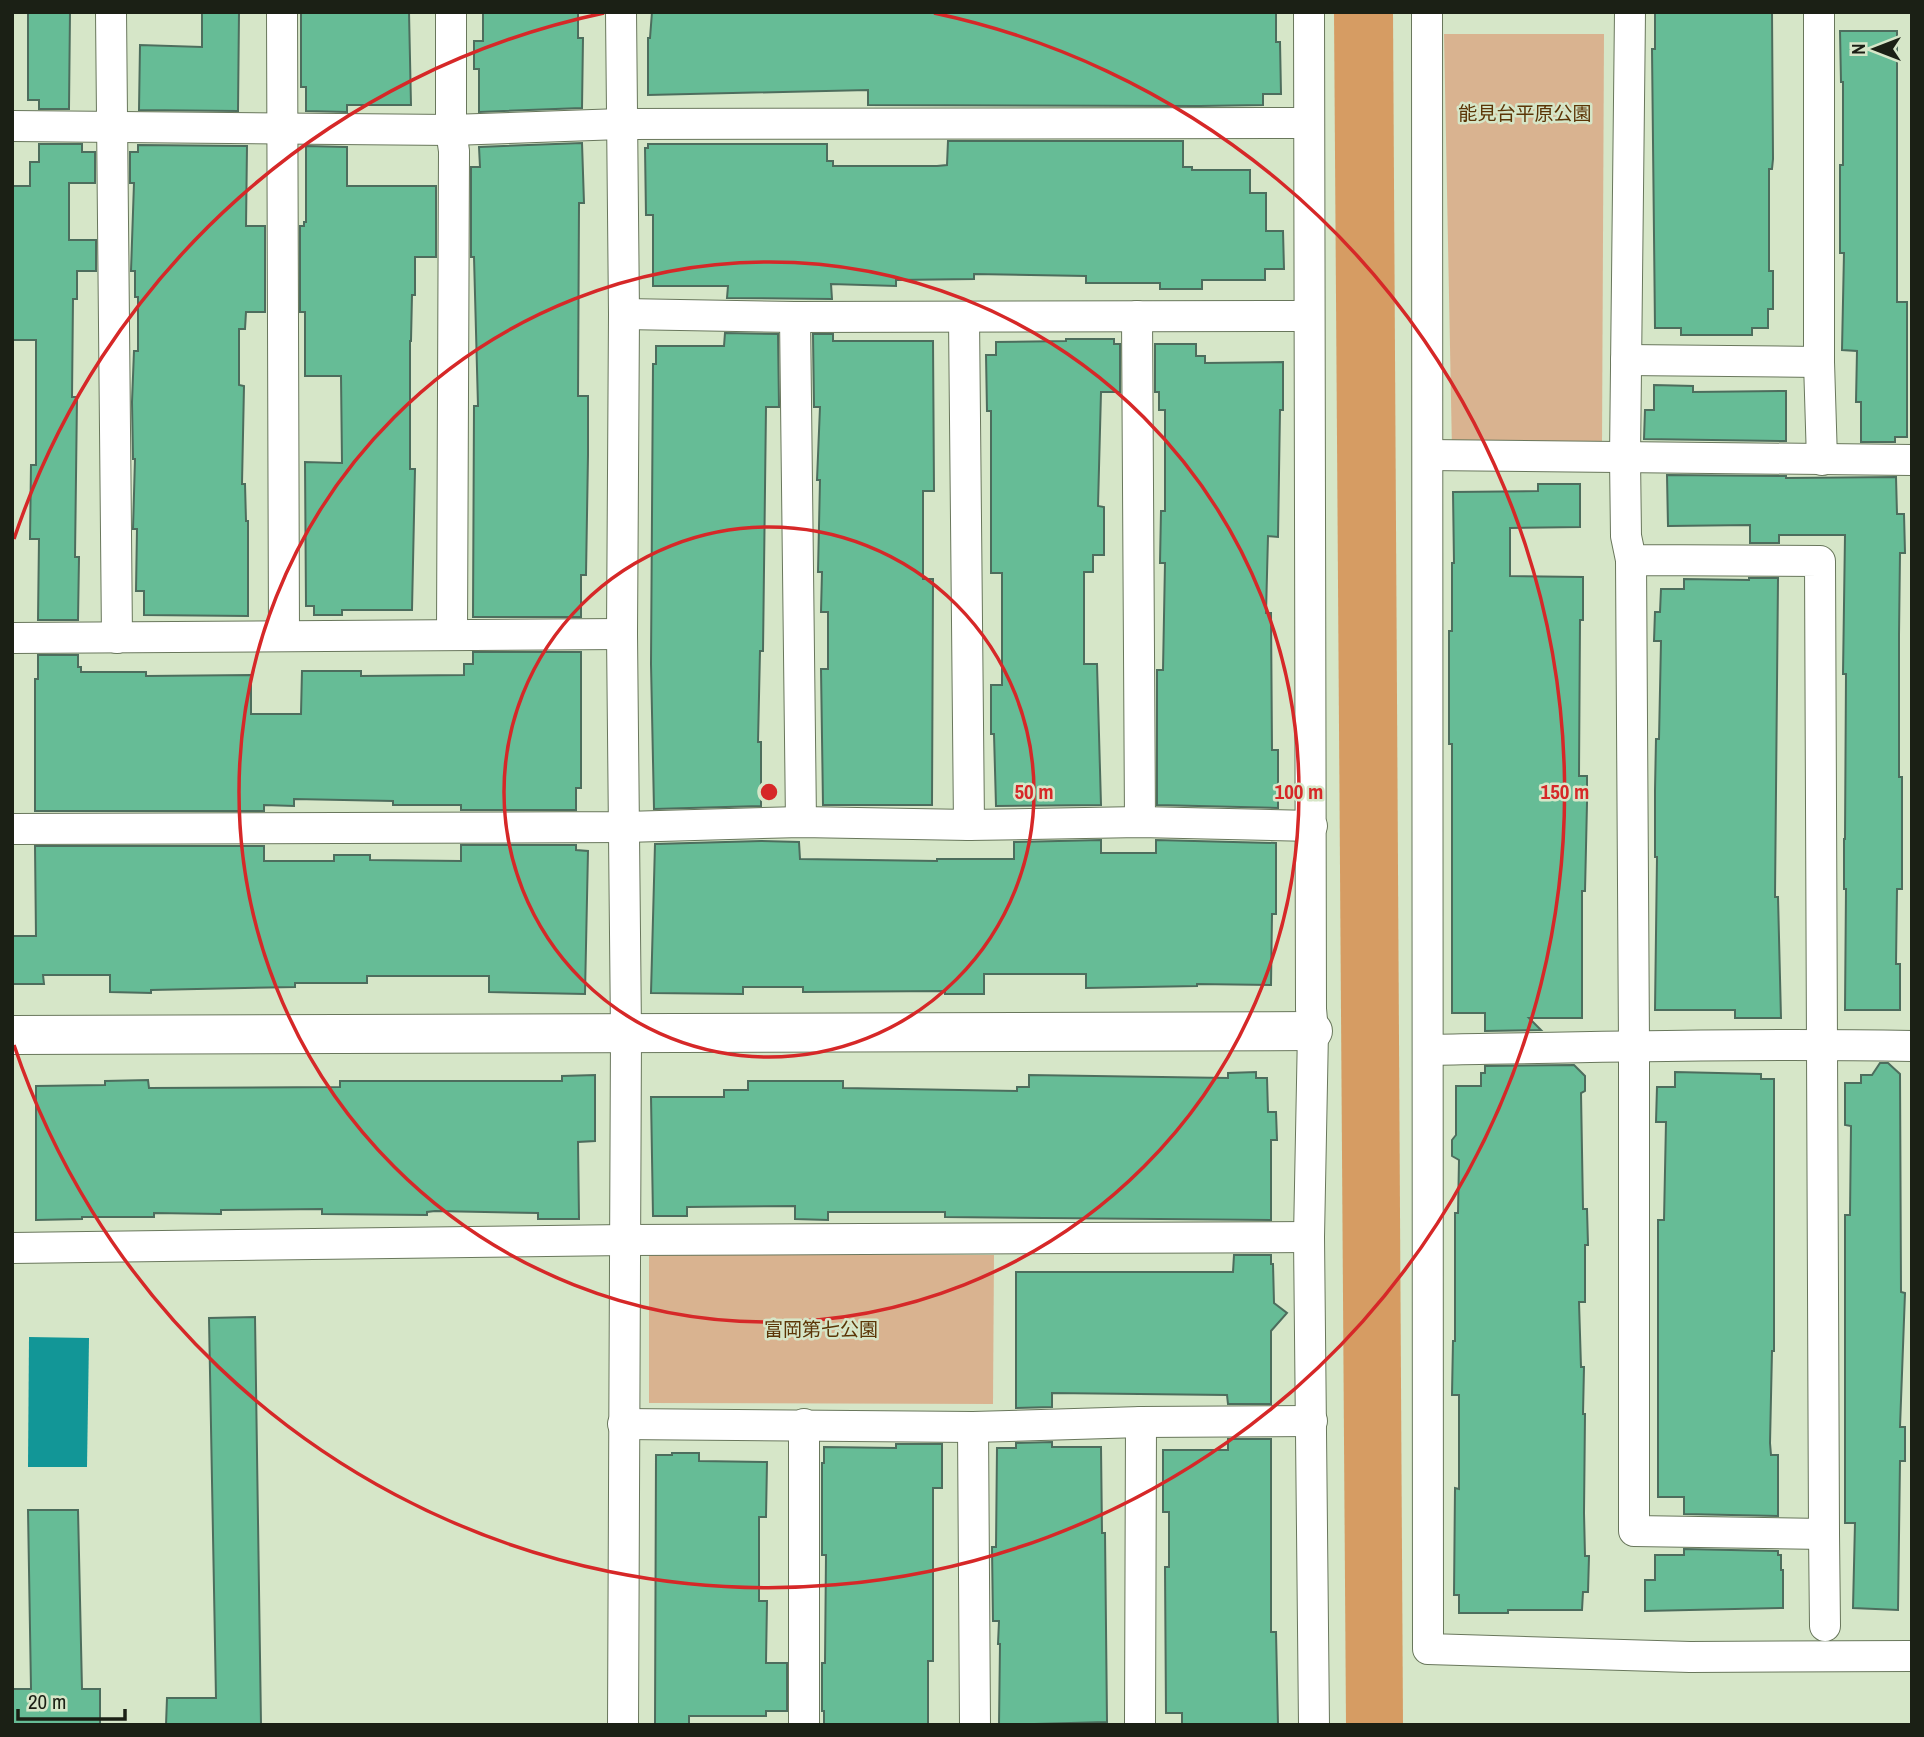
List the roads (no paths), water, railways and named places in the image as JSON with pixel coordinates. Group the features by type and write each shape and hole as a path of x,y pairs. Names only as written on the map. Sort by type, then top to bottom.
{"street":[{"path":"111,12 117,638"},
{"path":"282,12 284,636"},
{"path":"451,12 451,130 454,151 452,635"},
{"path":"621,12 625,827 624,1725"},
{"path":"1309,12 1313,1031 1309,1237 1314,1725"},
{"path":"1427,12 1428,1648 1690,1657 1912,1656"},
{"path":"1630,12 1625,458 1626,536 1631,559 1633,1531 1824,1534"},
{"path":"1819,12 1819,362 1822,460"},
{"path":"12,126 451,130 621,124 1309,123"},
{"path":"624,314 795,317 1309,316"},
{"path":"1137,316 1140,822"},
{"path":"795,317 802,822"},
{"path":"964,317 969,825"},
{"path":"1626,360 1819,362"},
{"path":"1427,455 1912,460"},
{"path":"1631,559 1820,562 1825,1626"},
{"path":"12,638 622,634"},
{"path":"12,829 625,827 802,822 969,825 1140,822 1312,826"},
{"path":"12,1035 1313,1031"},
{"path":"1429,1050 1634,1045 1912,1046"},
{"path":"12,1248 625,1240 1309,1237"},
{"path":"623,1424 973,1427 1312,1421"},
{"path":"1140,1725 1141,1422"},
{"path":"804,1424 804,1725"},
{"path":"973,1427 975,1725"}],"water":[{"path":"29,1337 89,1338 87,1467 28,1467"}],"park label":[{"name":"能見台平原公園","path":"1525,113"},
{"name":"富岡第七公園","path":"821,1329"}]}
